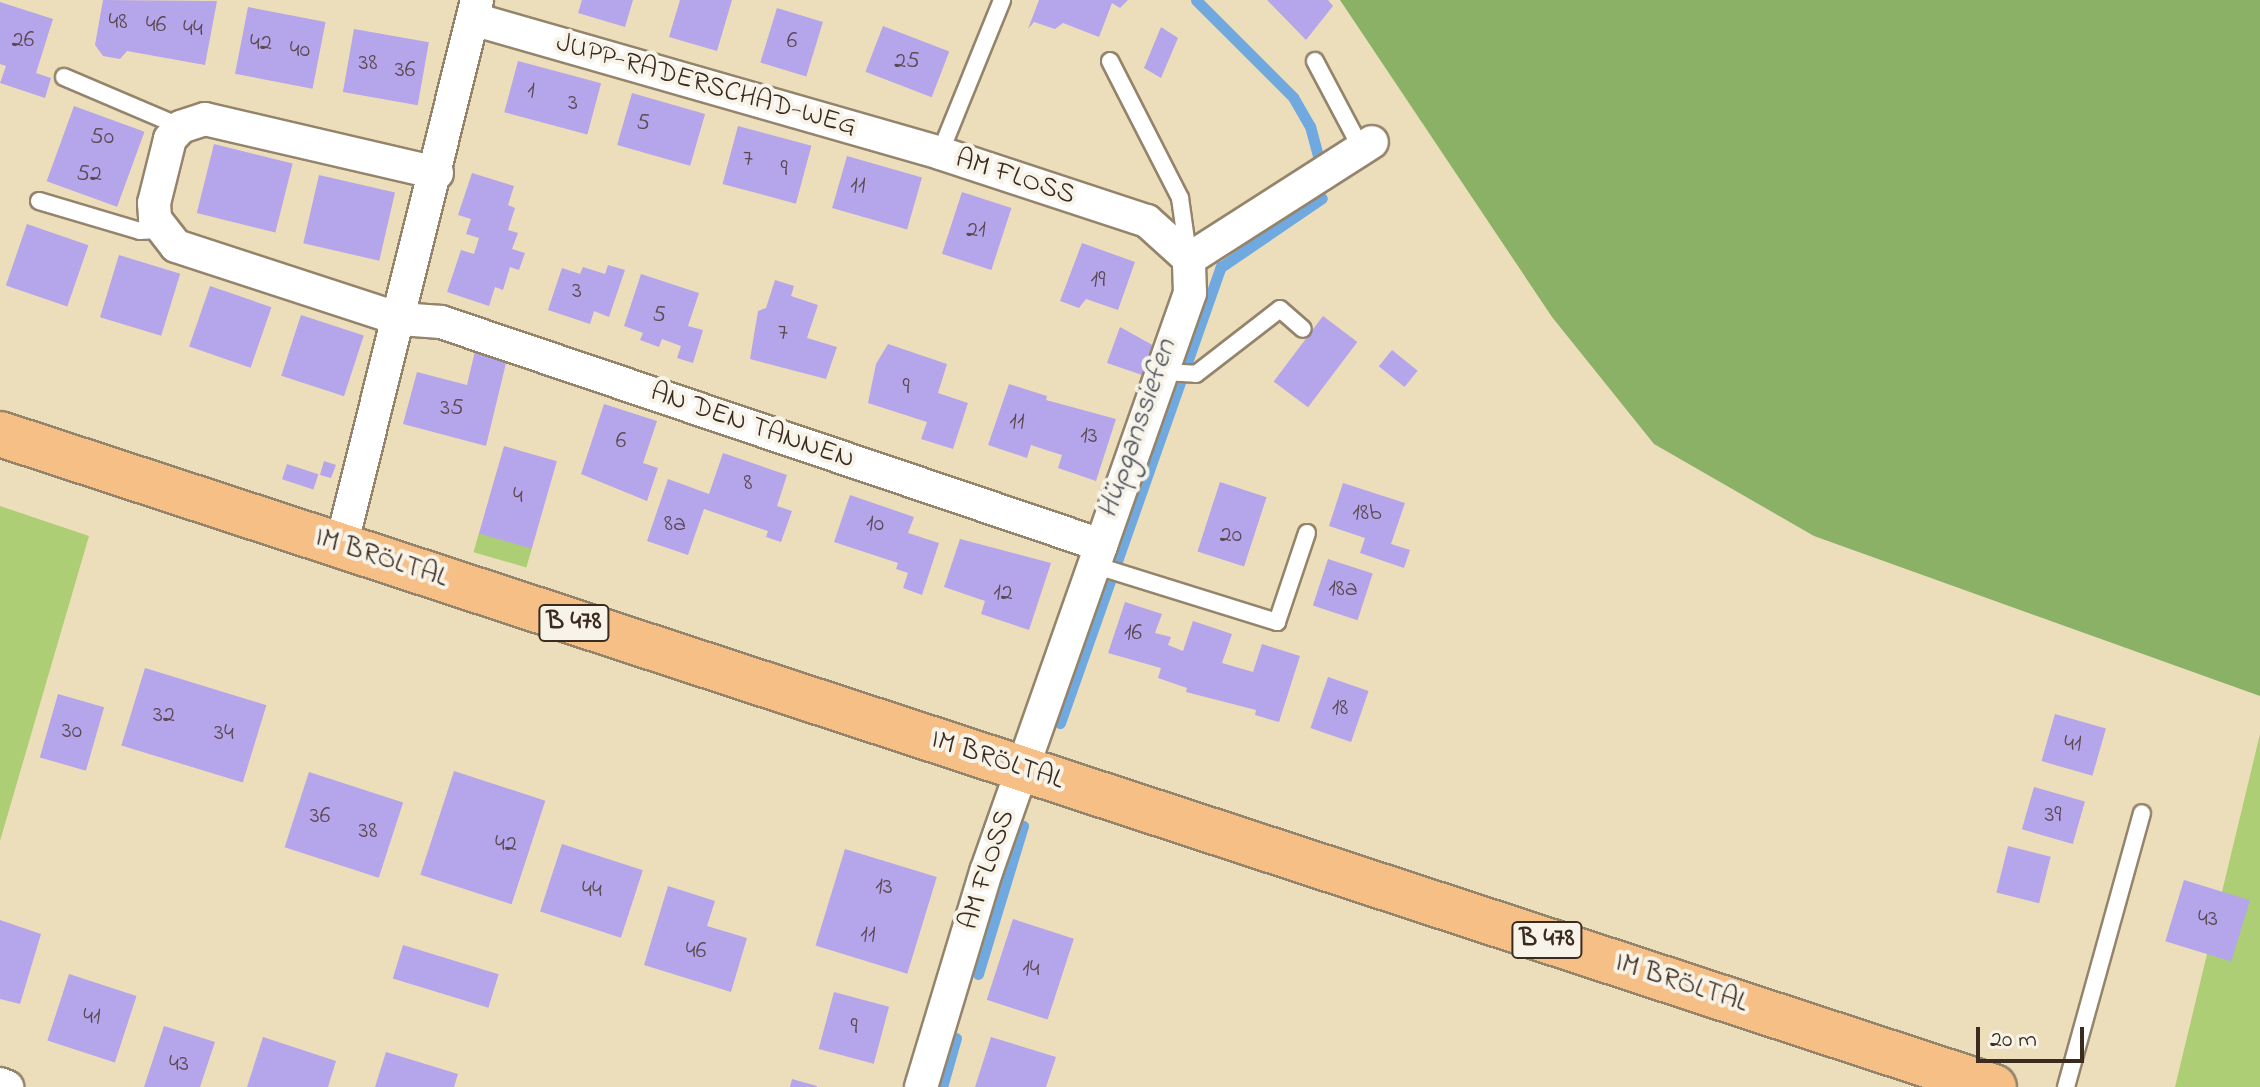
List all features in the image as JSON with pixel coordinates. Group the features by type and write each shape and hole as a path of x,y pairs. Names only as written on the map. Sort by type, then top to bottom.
{"main road":[{"name":"IM BRÖLTAL","path":"0,434 1994,1087"}],"street":[{"name":"JUPP-RADERSCHAD-WEG","path":"475,10 940,153"},
{"path":"341,546 437,173 475,10"},
{"path":"162,230 154,203 170,139 181,127 205,119 437,173"},
{"path":"1189,259 1367,145"},
{"name":"AM FLOSS","path":"921,1087 1023,769 1190,293 1189,259 1147,221 940,153"},
{"name":"AN DEN TANNEN","path":"162,230 176,246 400,319 441,322 1098,555"},
{"path":"0,1084 7,1087"}],"lane":[{"name":"AM FLOSS","path":"940,153 1002,0"},
{"name":"AM FLOSS","path":"1110,61 1180,198 1189,259"},
{"path":"1315,61 1367,145"},
{"path":"64,77 181,127"},
{"path":"39,201 140,231 162,230"},
{"path":"1162,372 1196,374 1280,309 1303,329"},
{"path":"1098,555 1126,576 1277,622 1307,533"},
{"path":"2066,1087 2142,813"}],"green space":[{"path":"1340,0 2260,0 2260,696 1814,536 1654,444 1552,317"},
{"path":"0,506 89,536 0,841"},
{"path":"479,533 532,548 526,567 473,552"},
{"path":"2260,734 2260,1087 2175,1087"}],"building":[{"path":"103,0 217,1 205,65 127,51 120,59 103,56 95,45"},
{"path":"582,0 633,0 625,27 578,13"},
{"path":"680,0 732,0 717,51 669,37"},
{"path":"1039,0 1128,0 1120,8 1112,3 1099,37 1063,23 1055,29 1034,22 1028,29"},
{"path":"1267,0 1328,0 1333,6 1306,40"},
{"path":"0,2 53,19 36,73 51,78 45,98 0,83 6,66 0,64"},
{"path":"248,7 326,22 313,89 235,74"},
{"path":"777,8 823,22 806,77 760,63"},
{"path":"883,26 949,51 932,97 865,72"},
{"path":"1161,27 1178,38 1161,78 1144,68"},
{"path":"354,29 429,42 418,105 343,92"},
{"path":"518,61 601,83 587,134 504,112"},
{"path":"632,93 705,114 690,166 617,145"},
{"path":"74,106 144,132 117,207 47,181"},
{"path":"738,126 811,146 796,204 722,184"},
{"path":"214,144 293,164 275,232 197,213"},
{"path":"847,156 922,177 907,229 832,208"},
{"path":"472,173 514,186 508,205 515,208 508,230 518,233 512,249 525,253 519,270 510,267 503,290 495,287 489,306 447,292 461,250 474,254 479,238 466,234 471,219 458,215"},
{"path":"319,175 395,193 379,261 303,243"},
{"path":"962,192 1011,208 991,270 942,254"},
{"path":"27,224 88,245 67,307 6,285"},
{"path":"1082,243 1135,262 1118,310 1086,299 1079,308 1060,301"},
{"path":"119,255 180,274 161,336 100,317"},
{"path":"608,265 625,270 609,317 594,311 590,324 548,310 562,268 580,274 583,267 605,274"},
{"path":"641,274 699,293 688,326 703,330 693,363 677,358 681,346 662,339 659,347 640,340 643,333 624,326"},
{"path":"775,280 794,286 791,296 818,305 807,338 837,347 826,379 750,359 758,311 766,308"},
{"path":"210,286 271,307 251,368 189,347"},
{"path":"301,315 364,335 344,396 281,376"},
{"path":"1323,316 1357,342 1308,407 1274,381"},
{"path":"1120,327 1156,347 1145,376 1107,363"},
{"path":"888,344 947,364 938,393 968,403 953,449 921,439 927,422 868,403 876,364"},
{"path":"1392,350 1418,371 1404,387 1379,366"},
{"path":"475,351 507,359 486,446 403,424 417,372 467,385"},
{"path":"1009,384 1047,396 1046,400 1116,419 1096,481 1058,468 1062,455 1031,445 1027,458 988,445"},
{"path":"604,404 657,421 643,463 658,468 647,501 581,474"},
{"path":"504,446 557,461 532,549 479,533"},
{"path":"723,453 787,475 777,506 792,511 781,542 766,537 768,531 704,509 688,555 647,541 668,479 709,494"},
{"path":"324,461 336,465 331,478 320,475"},
{"path":"287,464 318,474 313,489 282,479"},
{"path":"1220,482 1267,497 1244,567 1197,551"},
{"path":"1343,483 1405,503 1391,544 1410,550 1404,568 1360,553 1365,538 1329,526"},
{"path":"850,495 914,517 908,533 939,543 922,595 903,588 908,573 896,569 898,563 834,542"},
{"path":"960,539 1051,563 1029,630 981,614 985,601 944,587"},
{"path":"1328,559 1373,574 1358,620 1313,606"},
{"path":"1125,602 1162,614 1155,633 1171,637 1168,645 1183,651 1193,621 1232,634 1222,663 1253,672 1262,644 1300,656 1279,722 1255,715 1256,710 1186,692 1187,688 1158,678 1161,668 1108,653"},
{"path":"145,668 266,705 243,783 121,745"},
{"path":"1328,677 1369,691 1351,742 1310,728"},
{"path":"58,694 104,707 86,771 40,757"},
{"path":"2055,714 2106,729 2092,776 2041,761"},
{"path":"454,771 545,801 512,904 420,875"},
{"path":"309,772 403,803 379,878 285,847"},
{"path":"2034,787 2085,802 2073,844 2022,829"},
{"path":"562,844 643,870 621,938 540,912"},
{"path":"2008,846 2051,857 2039,903 1996,893"},
{"path":"845,849 937,877 907,974 815,946"},
{"path":"2184,880 2250,900 2231,961 2165,941"},
{"path":"668,886 715,901 707,926 747,938 731,992 644,965"},
{"path":"1013,919 1074,939 1048,1020 987,1000"},
{"path":"0,920 41,934 20,1004 0,999"},
{"path":"403,945 499,974 488,1008 393,978"},
{"path":"69,974 137,996 115,1063 47,1041"},
{"path":"834,992 889,1007 874,1064 819,1049"},
{"path":"164,1026 215,1042 200,1087 144,1087"},
{"path":"263,1037 336,1061 328,1087 247,1087"},
{"path":"991,1037 1056,1057 1046,1087 975,1087"},
{"path":"386,1052 458,1074 454,1087 375,1087"},
{"path":"792,1079 817,1086 817,1087 790,1087"}],"waterway":[{"name":"Hüpganssiefen","path":"1196,0 1293,97 1310,126 1318,156"},
{"name":"Hüpganssiefen","path":"1060,723 1221,267 1322,198"},
{"name":"Hüpganssiefen","path":"978,974 1023,826"},
{"name":"Hüpganssiefen","path":"942,1087 956,1038"}]}
